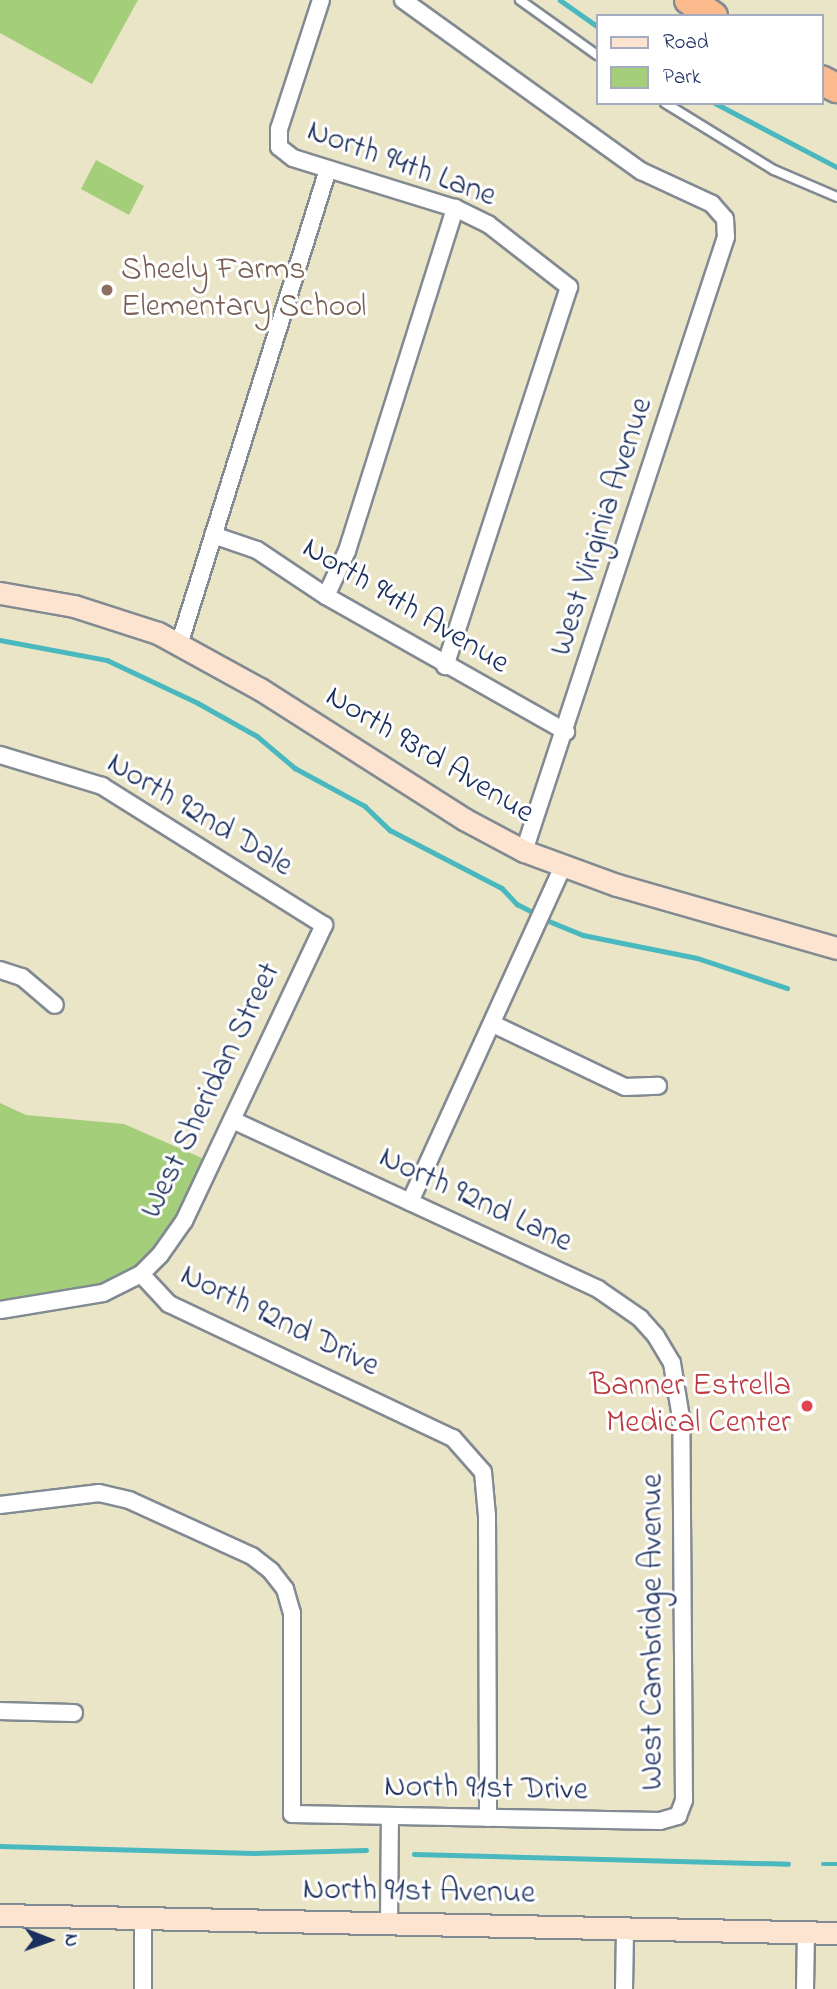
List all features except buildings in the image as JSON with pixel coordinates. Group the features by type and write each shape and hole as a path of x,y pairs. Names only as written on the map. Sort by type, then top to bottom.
{"highway":[{"path":"690,0 710,14"}],"street":[{"name":"North 94th Lane","path":"321,0 279,129 279,147 293,158 455,208 504,235 569,287 445,666"},
{"name":"West Virginia Avenue","path":"403,0 641,171 712,204 725,219 726,237 566,733 524,851"},
{"path":"179,645 328,170"},
{"path":"326,596 347,551 455,208"},
{"name":"North 94th Avenue","path":"213,535 257,550 326,596 566,733"},
{"name":"North 93rd Avenue","path":"0,593 98,612 179,645 524,851 563,866 837,948"},
{"name":"North 92nd Dale","path":"0,755 102,786 324,925"},
{"path":"410,1202 563,866"},
{"name":"West Sheridan Street","path":"141,1274 175,1236 324,925"},
{"path":"0,970 22,976 54,1005"},
{"path":"493,1024 625,1087 658,1086"},
{"name":"North 92nd Lane","path":"232,1120 613,1298 640,1318 672,1363"},
{"name":"North 92nd Drive","path":"0,1310 86,1298 141,1274 169,1304 453,1438 483,1472 487,1516 488,1818"},
{"name":"West Cambridge Avenue","path":"672,1363 681,1418 684,1800 678,1816"},
{"name":"North 91st Drive","path":"0,1505 99,1493 129,1500 252,1556 285,1589 292,1613 292,1814 660,1821 678,1816"},
{"path":"0,1712 74,1713"},
{"path":"389,1924 390,1816"},
{"name":"North 91st Avenue","path":"0,1915 837,1933"},
{"path":"143,1918 143,1989"},
{"path":"624,1989 625,1929"},
{"path":"805,1989 806,1932"}],"lane":[{"path":"520,0 596,54"},
{"path":"668,105 774,170 837,197"}],"green space":[{"path":"0,0 138,0 92,84 0,33"},
{"path":"96,160 144,186 129,215 81,189"},
{"path":"0,1103 26,1115 124,1124 211,1162 184,1221 123,1285 0,1310"}],"waterway":[{"path":"560,0 596,25"},
{"path":"719,105 837,167"},
{"path":"0,640 107,660 198,703 257,736 295,768 365,806 390,830 502,888 517,904 537,914"},
{"path":"544,919 583,935 697,958 787,988"},
{"path":"0,1846 253,1853 366,1850"},
{"path":"414,1854 788,1864"},
{"path":"823,1864 837,1864"}],"place":[{"name":"Sheely Farms Elementary School","path":"107,290"},
{"name":"Banner Estrella Medical Center","path":"807,1406"}]}
